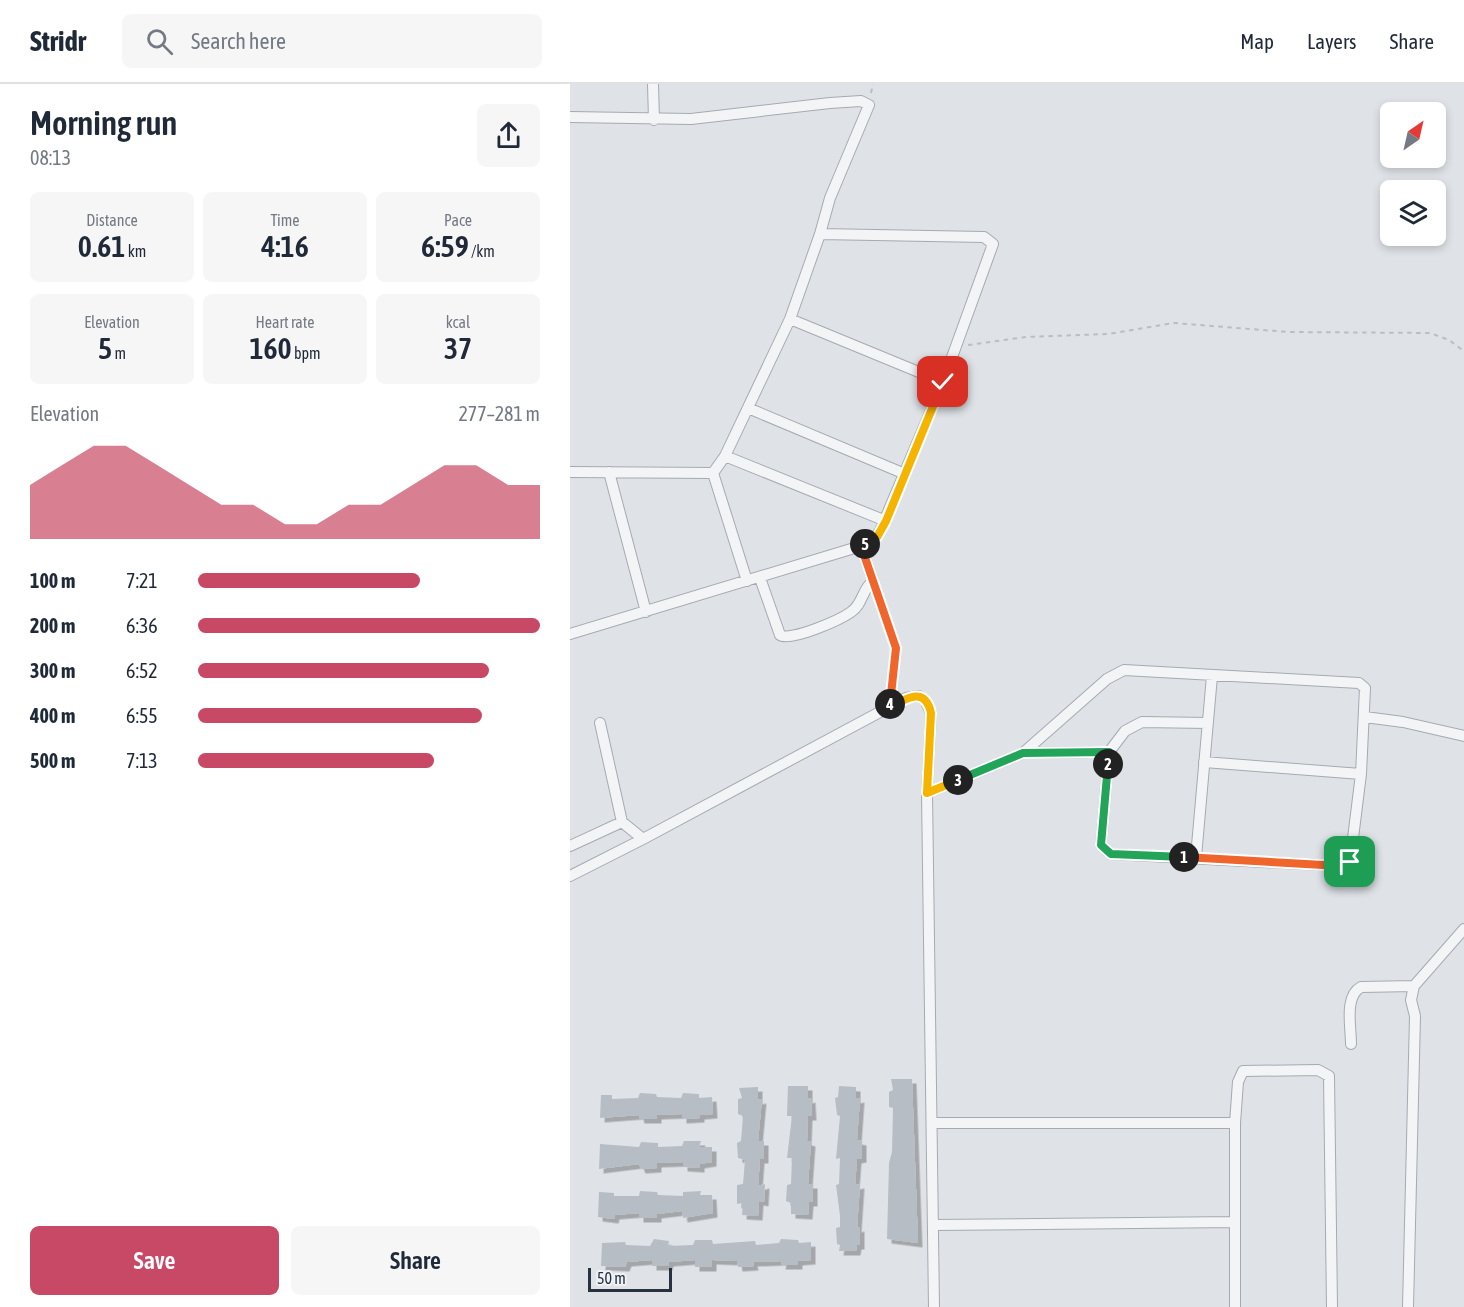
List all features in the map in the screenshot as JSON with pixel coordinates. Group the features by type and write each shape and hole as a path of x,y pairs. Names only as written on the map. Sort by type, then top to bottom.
{"street":[{"path":"652,84 654,120"},
{"path":"570,117 654,120 710,118 830,103 861,101 869,105 834,187 790,320 725,456 713,473"},
{"path":"570,634 861,546 872,541 886,521 943,382 994,247 990,239 984,237 820,234"},
{"path":"790,320 943,382"},
{"path":"748,408 905,474"},
{"path":"725,456 886,521"},
{"path":"570,472 713,473"},
{"path":"609,472 646,612"},
{"path":"713,473 747,581"},
{"path":"760,578 780,635 792,638 852,612 873,581 861,546"},
{"path":"927,793 1023,753 1115,673 1134,670 1359,683 1365,688 1365,717 1353,857 1347,865 1111,854 1103,850 1101,845 1109,752 1125,731 1136,723 1208,723"},
{"path":"1196,857 1212,676"},
{"path":"570,876 890,707 915,696 923,698 928,703 931,713 927,793 934,1307"},
{"path":"1365,717 1403,722 1464,736"},
{"path":"600,723 622,822 643,839"},
{"path":"1023,753 1109,752"},
{"path":"1204,762 1361,774"},
{"path":"570,846 622,822"},
{"path":"1408,1307 1415,1016 1411,1000 1414,986 1464,929"},
{"path":"1351,1044 1351,1001 1355,990 1361,987 1414,986"},
{"path":"1235,1307 1235,1123 1238,1082 1243,1071 1318,1070 1329,1076 1332,1307"},
{"path":"932,1123 1235,1123"},
{"path":"933,1225 1235,1222"}],"path":[{"path":"956,346 1026,337 1108,334 1174,323 1288,332 1430,333 1449,340 1464,351"},
{"path":"873,581 896,648 890,707"}],"building":[{"path":"891,1079 912,1079 918,1243 887,1239 889,1163 892,1152 893,1108 889,1107 889,1092 893,1090"},
{"path":"788,1086 808,1086 808,1099 811,1098 812,1116 808,1116 807,1141 811,1142 808,1184 813,1184 813,1202 809,1202 808,1215 791,1214 791,1203 786,1201 787,1185 791,1184 792,1158 787,1158 792,1116 787,1116"},
{"path":"839,1086 856,1087 856,1099 860,1098 857,1140 862,1141 862,1158 857,1159 855,1185 860,1184 857,1228 860,1227 860,1245 857,1245 856,1251 839,1251 840,1245 837,1244 836,1228 840,1227 840,1216 836,1185 839,1184 840,1158 836,1159 840,1116 837,1115 835,1098 838,1097"},
{"path":"758,1087 758,1100 762,1099 758,1141 764,1141 764,1159 760,1159 758,1186 765,1184 764,1202 759,1201 758,1216 742,1215 743,1203 737,1204 737,1185 743,1184 745,1160 738,1158 737,1143 741,1141 743,1116 738,1114 738,1099 742,1098 739,1088"},
{"path":"640,1093 656,1094 657,1097 681,1098 683,1093 699,1094 699,1098 712,1097 713,1114 700,1115 700,1118 682,1119 682,1114 657,1115 657,1119 640,1119 639,1115 600,1118 601,1095 612,1095 612,1099 638,1098"},
{"path":"684,1141 701,1141 699,1147 712,1147 712,1162 700,1164 700,1168 683,1167 683,1162 657,1163 657,1168 641,1169 639,1164 599,1169 600,1144 639,1147 641,1142 658,1143 658,1147 682,1146"},
{"path":"640,1191 657,1192 658,1195 683,1196 683,1192 701,1191 700,1195 712,1195 713,1213 683,1218 682,1211 657,1214 657,1218 639,1218 639,1213 615,1215 614,1219 598,1217 599,1192 614,1193 614,1196 639,1196"},
{"path":"654,1239 669,1241 668,1246 693,1245 695,1240 712,1240 713,1244 755,1241 756,1245 779,1243 781,1239 798,1240 799,1243 811,1242 811,1260 798,1261 798,1265 781,1265 782,1261 753,1262 754,1266 738,1267 737,1261 712,1260 712,1267 695,1267 695,1260 669,1262 668,1266 652,1266 652,1260 627,1262 625,1267 601,1266 602,1243 625,1242 626,1245 650,1246"}],"route":[{"path":"943,382 886,521 872,541 861,546 896,648 890,707 906,698 919,696 926,700 930,709 927,793 1023,753 1109,752 1101,845 1106,852 1341,866 1350,862"}]}
